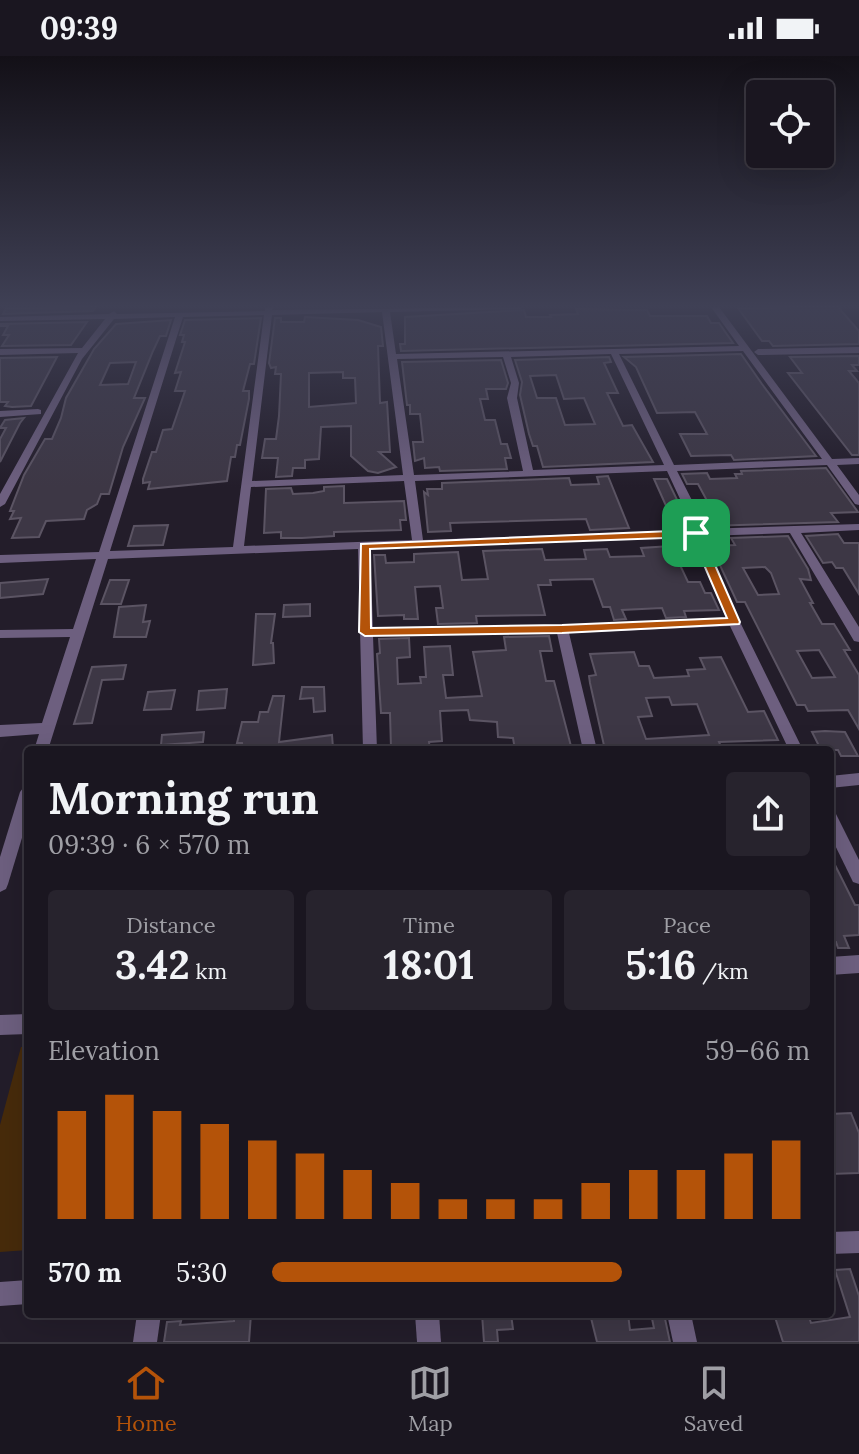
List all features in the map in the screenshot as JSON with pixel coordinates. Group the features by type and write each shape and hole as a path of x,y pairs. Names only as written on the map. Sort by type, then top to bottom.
{"street":[{"path":"0,484 38,412 68,367"},
{"path":"0,504 70,367"},
{"path":"42,746 163,367"},
{"path":"238,549 262,367"},
{"path":"395,367 418,543"},
{"path":"510,367 515,383 512,398 529,475"},
{"path":"621,367 693,514 696,533 734,622 794,746"},
{"path":"761,367 836,462 859,485"},
{"path":"769,367 836,462 859,502"},
{"path":"0,414 38,412"},
{"path":"247,484 859,461"},
{"path":"0,559 859,527"},
{"path":"794,531 859,638"},
{"path":"364,546 370,746"},
{"path":"365,632 734,622"},
{"path":"562,629 589,746"},
{"path":"0,634 78,633"},
{"path":"0,731 48,728"},
{"path":"834,782 859,779"},
{"path":"0,884 24,805"},
{"path":"834,827 859,877"},
{"path":"834,966 859,964"},
{"path":"0,1025 24,1024"},
{"path":"834,1243 859,1242"},
{"path":"0,1294 24,1292"},
{"path":"145,1342 148,1318"},
{"path":"427,1318 429,1342"},
{"path":"680,1318 685,1342"}],"shaded area":[{"path":"21,1047 24,1047 24,1250 0,1252 0,1125"}],"building":[{"path":"0,367 52,367 31,406 12,407 5,406 8,402 0,402"},
{"path":"84,367 108,367 100,385 128,384 134,367 147,367 134,398 145,398 123,447 109,494 101,494 97,504 87,510 84,519 46,521 39,537 12,538 21,518 10,519 14,511 10,511 24,475 45,439 52,439 66,398"},
{"path":"177,367 249,367 243,391 249,391 249,399 240,445 237,445 235,457 231,457 227,481 148,489 150,482 143,483 152,452 156,452 163,430 172,429 185,391 175,391 181,372 175,373"},
{"path":"276,367 379,367 380,403 387,402 390,452 379,452 396,467 378,473 368,471 351,456 351,426 321,427 319,459 305,460 305,468 293,468 292,476 276,477 278,458 262,458 265,439 276,439 281,374 275,374","holes":["343,372 343,378 355,378 356,403 309,407 309,373"]},
{"path":"403,367 503,367 508,383 506,389 486,389 488,399 480,399 485,420 495,420 501,444 507,444 511,458 505,458 507,469 440,471 439,467 425,468 424,458 415,461 413,442 423,442 420,414 410,414 410,405 407,405"},
{"path":"517,367 606,367 618,393 607,393 623,426 632,425 653,462 543,467 537,446 533,446 529,434 520,395 522,382","holes":["556,375 564,399 584,398 595,424 565,425 556,398 537,398 530,376"]},
{"path":"636,367 750,367 816,456 734,460 731,455 691,456 680,434 707,434 695,412 657,413"},
{"path":"798,367 854,367 857,371 849,371 859,383 859,455 852,455 788,373 802,373"},
{"path":"24,418 0,462 0,439 6,428 0,428 5,420"},
{"path":"826,468 858,512 831,513 838,522 707,526 700,510 712,510 698,484 687,484 682,474 707,473 710,479 737,478 735,474 742,474 741,471"},
{"path":"608,476 629,528 590,530 586,519 450,523 451,531 428,532 424,492 428,495 427,489 442,489 442,483 569,478 571,485 599,484 597,477"},
{"path":"654,479 667,479 681,508 667,508"},
{"path":"344,486 344,503 404,501 406,520 400,520 401,530 334,532 334,536 302,538 281,538 281,532 264,533 266,489 291,488 293,494"},
{"path":"168,525 163,545 128,546 134,526"},
{"path":"838,534 844,543 859,543 859,594 843,568 836,568 832,562 823,563 806,536"},
{"path":"788,536 808,569 811,580 800,579 813,603 810,603 822,624 834,624 850,650 844,650 859,675 859,729 848,710 808,711 805,705 797,705 745,602 737,602 711,546 735,545 731,538","holes":["765,567 771,573 779,594 758,595 743,568","819,650 835,677 812,678 797,651"]},
{"path":"671,546 688,582 700,582 705,593 711,593 719,610 684,611 686,617 666,618 662,608 622,610 626,619 614,620 610,607 603,607 593,579 550,580 551,585 538,585 545,615 476,616 477,623 438,624 436,608 443,608 440,586 415,587 418,619 404,619 404,615 378,616 374,555 385,555 386,563 414,562 414,554 458,552 462,580 488,579 483,551 542,549 545,560 586,559 584,550 607,549 610,557 644,556 641,548"},
{"path":"48,579 43,594 0,598 0,583"},
{"path":"110,580 129,580 121,604 101,604"},
{"path":"310,604 310,616 283,617 284,605"},
{"path":"146,605 143,622 150,621 146,637 114,637 119,607"},
{"path":"256,614 275,614 271,643 274,663 253,665"},
{"path":"549,636 552,651 540,651 546,681 554,681 571,746 514,746 513,738 498,737 497,722 470,720 468,710 440,711 442,741 429,742 430,746 391,746 390,713 381,713 377,654 380,653 379,639 409,638 410,657 397,658 398,684 421,683 420,677 426,677 424,647 450,646 453,675 443,675 446,698 482,696 473,652 506,650 504,637"},
{"path":"634,652 639,666 649,666 654,678 689,676 687,670 705,669 700,658 721,657 748,712 764,711 778,740 719,742 721,746 604,746 589,676 596,675 590,654","holes":["669,697 672,705 697,704 709,735 646,739 638,717 652,716 646,698"]},
{"path":"126,665 123,679 102,680 92,723 74,724 92,667"},
{"path":"302,687 324,687 325,711 314,712 313,698 300,699"},
{"path":"227,689 225,708 197,710 199,691"},
{"path":"175,690 171,709 144,710 148,692"},
{"path":"273,696 284,696 279,742 332,735 333,746 242,746 242,743 237,743 242,722 258,722 260,712 268,712"},
{"path":"204,732 203,742 161,745 162,735"},
{"path":"812,732 845,732 858,756 841,756 834,746 819,746"},
{"path":"834,863 855,905 859,905 859,935 844,936 849,948 838,948"},
{"path":"851,1113 859,1133 859,1173 834,1174 834,1114"},
{"path":"850,1269 859,1296 859,1342 783,1342 775,1318 809,1318 811,1323 850,1317 835,1270"},
{"path":"234,1318 251,1318 249,1342 164,1342 167,1322 181,1321 180,1325 234,1321"},
{"path":"482,1318 512,1318 513,1329 497,1330 498,1342 484,1342"},
{"path":"591,1318 628,1318 630,1330 654,1328 652,1318 665,1318 670,1342 597,1342"}],"route":[{"path":"696,533 734,622 365,632 364,546 696,533"}]}
